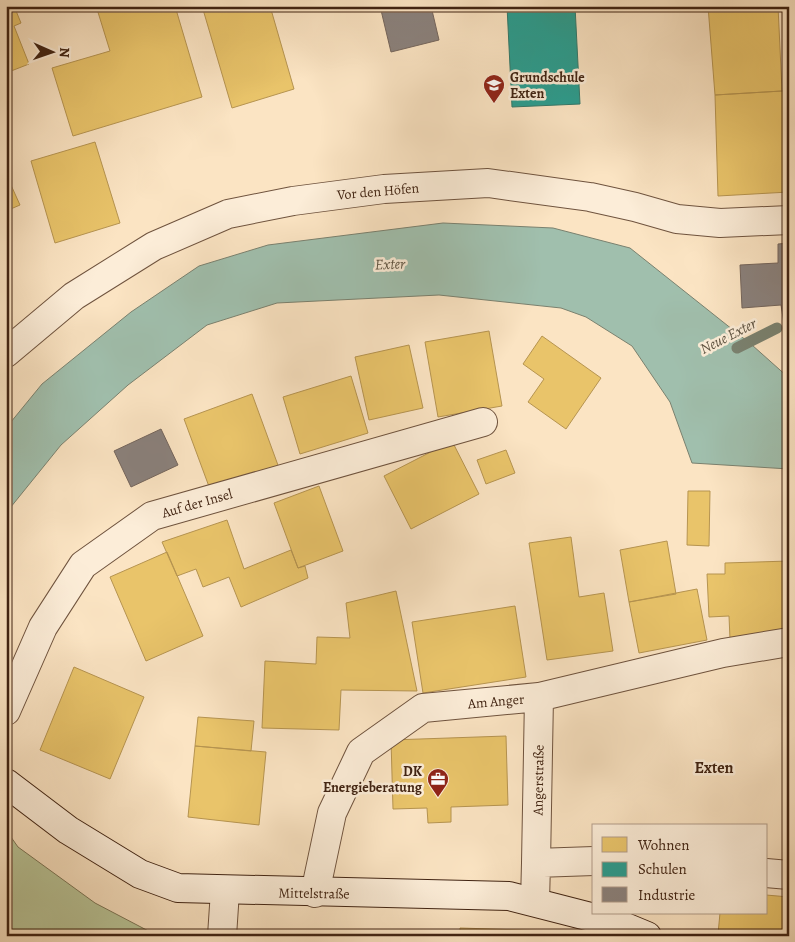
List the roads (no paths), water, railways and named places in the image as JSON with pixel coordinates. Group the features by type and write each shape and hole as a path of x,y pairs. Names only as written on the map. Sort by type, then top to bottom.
{"street":[{"name":"Vor den Höfen","path":"6,353 74,296 154,246 228,214 293,200 384,189 488,183 590,197 635,207 677,220 720,223 789,220"},
{"name":"Auf der Insel","path":"6,711 43,627 83,564 152,516 483,422"},
{"name":"Am Anger","path":"315,893 332,813 361,752 423,708 539,697 723,654 789,642"},
{"name":"Angerstraße","path":"535,902 539,697"},
{"name":"Mittelstraße","path":"6,783 68,830 140,874 178,888 315,893 509,896 618,924 647,936"},
{"path":"536,863 592,861"},
{"path":"768,873 789,875"},
{"path":"222,936 225,890"}],"water":[{"name":"Exter","path":"443,223 553,228 630,248 752,345 789,378 789,469 692,463 670,402 632,346 586,317 561,308 439,295 277,303 207,325 128,385 61,445 6,513 6,428 42,384 131,312 199,266 268,245"}],"waterway":[{"name":"Neue Exter","path":"737,348 777,328"}],"place":[{"name":"Grundschule Exten","path":"494,104"},
{"name":"DK Energieberatung","path":"438,798"}],"district":[{"name":"Exten","path":"714,767"}]}
